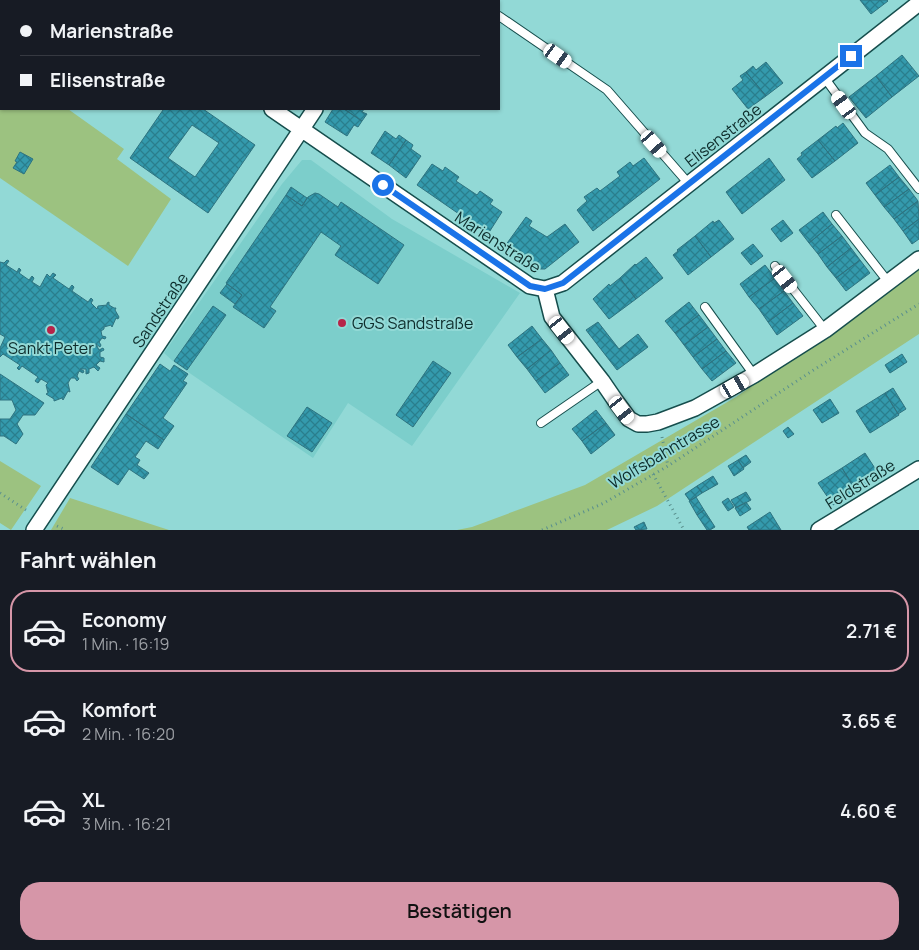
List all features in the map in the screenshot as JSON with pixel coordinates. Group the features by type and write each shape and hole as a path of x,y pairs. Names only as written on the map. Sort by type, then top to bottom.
{"street":[{"name":"Elisenstraße","path":"545,289 563,283 919,3"},
{"name":"Marienstraße","path":"274,110 530,286 545,289 552,317 629,419 638,424 658,422 695,408 754,375 825,330 919,259"},
{"name":"Sandstraße","path":"34,530 314,110"},
{"name":"Feldstraße","path":"819,530 919,469"}],"lane":[{"path":"500,17 607,90 689,184"},
{"path":"824,77 865,133 888,149 919,189"},
{"path":"836,215 888,284"},
{"path":"775,266 825,330"},
{"path":"705,307 754,375"},
{"path":"540,423 602,381"}],"path":[{"name":"Wolfsbahntrasse","path":"542,530 604,502 668,466 812,371 919,304"},
{"path":"658,422 668,466"},
{"path":"653,474 684,530"}],"shaded area":[{"name":"GGS Sandstraße","path":"302,160 311,160 392,219 520,293 412,446 348,403 313,458 175,363 164,353 282,184"}],"green space":[{"path":"0,110 69,110 124,149 117,159 171,199 128,266 0,178"},
{"path":"919,269 919,334 657,506 607,530 457,530 472,527 585,485 736,397"},
{"path":"0,461 41,486 11,530 0,523"},
{"path":"70,498 169,530 51,530"}],"building":[{"path":"860,0 887,0 888,1 871,14"},
{"path":"902,55 919,76 892,97 876,76"},
{"path":"766,62 783,83 766,96 746,72 753,66 756,70"},
{"path":"746,72 766,96 748,109 732,89 743,80 740,76"},
{"path":"876,76 892,97 866,118 849,97"},
{"path":"163,110 204,110 255,145 208,213 130,158","holes":["192,125 219,143 195,177 168,158"]},
{"path":"332,110 346,110 362,121 358,127 354,125 347,136 325,122"},
{"path":"346,110 363,110 362,112 367,114 362,121"},
{"path":"843,123 858,143 835,161 818,140"},
{"path":"385,131 396,139 399,135 406,140 389,165 371,153"},
{"path":"406,140 413,145 411,149 421,156 406,178 389,165"},
{"path":"818,140 835,161 812,178 797,159 802,155 801,153"},
{"path":"20,152 33,159 24,174 13,168"},
{"path":"644,158 660,179 593,231 577,210 587,201 584,197 597,188 600,191 620,176 617,172 630,162 633,166"},
{"path":"769,158 785,180 742,214 726,192"},
{"path":"432,164 443,171 445,167 459,177 456,181 477,195 480,191 493,200 490,204 502,212 488,234 417,185"},
{"path":"890,165 899,177 875,195 866,183"},
{"path":"899,177 909,189 884,207 875,195"},
{"path":"291,187 307,198 302,206 286,195"},
{"path":"909,189 918,201 894,219 884,207"},
{"path":"315,193 338,207 341,202 404,245 378,284 335,255 341,246 321,232 270,307 276,311 264,328 233,307 242,295 226,283 286,195 302,206 308,197"},
{"path":"918,201 919,219 903,231 894,219"},
{"path":"823,212 832,224 809,243 799,230"},
{"path":"526,217 532,221 529,226 547,237 565,224 579,242 545,269 538,269 505,246"},
{"path":"919,219 919,239 912,244 903,231"},
{"path":"719,220 734,239 711,257 695,236 713,221 714,223"},
{"path":"783,220 793,233 781,242 771,229"},
{"path":"832,224 842,236 818,254 809,243"},
{"path":"695,236 711,257 688,275 673,255"},
{"path":"842,236 851,248 827,267 818,254"},
{"path":"753,244 763,256 751,265 741,253"},
{"path":"851,248 860,260 836,278 827,267"},
{"path":"646,257 663,278 636,299 620,278"},
{"name":"Sankt Peter","path":"7,260 9,261 6,265 17,272 19,268 21,270 19,273 29,280 32,276 34,278 32,282 40,287 47,274 50,277 53,273 56,275 53,278 69,289 72,285 74,287 72,291 88,302 91,298 93,300 91,303 97,309 98,306 107,305 109,302 109,305 116,308 118,319 116,318 112,327 111,325 104,327 101,331 102,336 106,337 105,339 102,338 99,342 100,347 96,344 99,350 103,348 104,350 100,352 100,357 104,358 104,362 100,361 96,365 100,368 98,371 94,367 89,369 89,373 86,374 86,369 80,369 84,371 83,373 79,371 77,376 79,379 77,381 75,378 71,378 68,383 70,392 68,391 63,400 62,398 54,401 54,399 46,394 48,393 46,385 48,383 41,379 38,383 35,381 38,377 22,366 19,370 17,368 20,365 3,354 0,357 0,348 5,337 0,334 0,262 4,263"},
{"path":"860,260 870,273 846,291 836,278"},
{"path":"765,265 775,278 749,297 740,284"},
{"path":"620,278 636,299 609,319 593,299 609,284 610,286"},
{"path":"775,278 784,291 759,309 749,297"},
{"path":"227,284 242,295 235,304 220,293"},
{"path":"784,291 793,303 768,322 759,309"},
{"path":"689,302 699,315 675,333 665,321"},
{"path":"793,303 803,316 777,335 768,322"},
{"path":"213,306 226,315 187,370 174,361"},
{"path":"699,315 708,327 684,345 675,333"},
{"path":"598,322 619,349 638,334 648,347 617,370 586,330"},
{"path":"532,326 542,339 517,357 508,345"},
{"path":"708,327 717,339 693,357 684,345"},
{"path":"542,339 551,350 527,369 517,357"},
{"path":"717,339 726,351 702,369 693,357"},
{"path":"551,350 560,363 536,381 527,369"},
{"path":"726,351 736,363 712,381 702,369"},
{"path":"902,354 907,362 890,373 885,365"},
{"path":"433,361 451,373 413,427 396,415"},
{"path":"560,363 569,375 545,393 536,381"},
{"path":"160,364 170,371 174,365 188,374 183,381 187,383 163,418 174,426 164,440 126,414"},
{"path":"0,374 44,403 35,415 23,415 17,424 23,434 16,444 4,436 0,436 0,419 10,419 16,410 12,400 0,400"},
{"path":"893,388 906,409 898,414 885,393"},
{"path":"885,393 899,415 870,433 856,411"},
{"path":"830,399 839,413 822,423 813,410"},
{"path":"307,407 332,423 312,452 287,436"},
{"path":"596,410 606,423 582,441 572,429"},
{"path":"126,414 164,440 158,449 146,441 135,457 140,460 137,465 149,473 144,479 129,469 118,485 91,467"},
{"path":"606,423 615,435 591,454 582,441"},
{"path":"788,427 794,434 788,438 783,431"},
{"path":"865,453 880,476 856,491 842,468"},
{"path":"746,455 751,462 743,468 738,460"},
{"path":"738,460 744,469 734,476 728,466"},
{"path":"842,468 856,491 833,505 818,483"},
{"path":"713,476 718,484 702,493 697,486"},
{"path":"697,486 702,493 690,501 685,494"},
{"path":"746,492 751,500 736,508 731,500"},
{"path":"696,497 704,510 697,515 689,501"},
{"path":"728,498 734,507 728,511 722,502"},
{"path":"746,502 751,509 740,516 735,508"},
{"path":"704,510 715,527 710,530 707,530 697,515"},
{"path":"770,512 781,530 749,530 747,527"},
{"path":"644,522 647,529 636,530 634,527"}],"place":[{"name":"GGS Sandstraße","path":"342,323"},
{"name":"Sankt Peter","path":"51,330"}],"route":[{"path":"383,185 530,286 545,289 563,283 851,56"}]}
